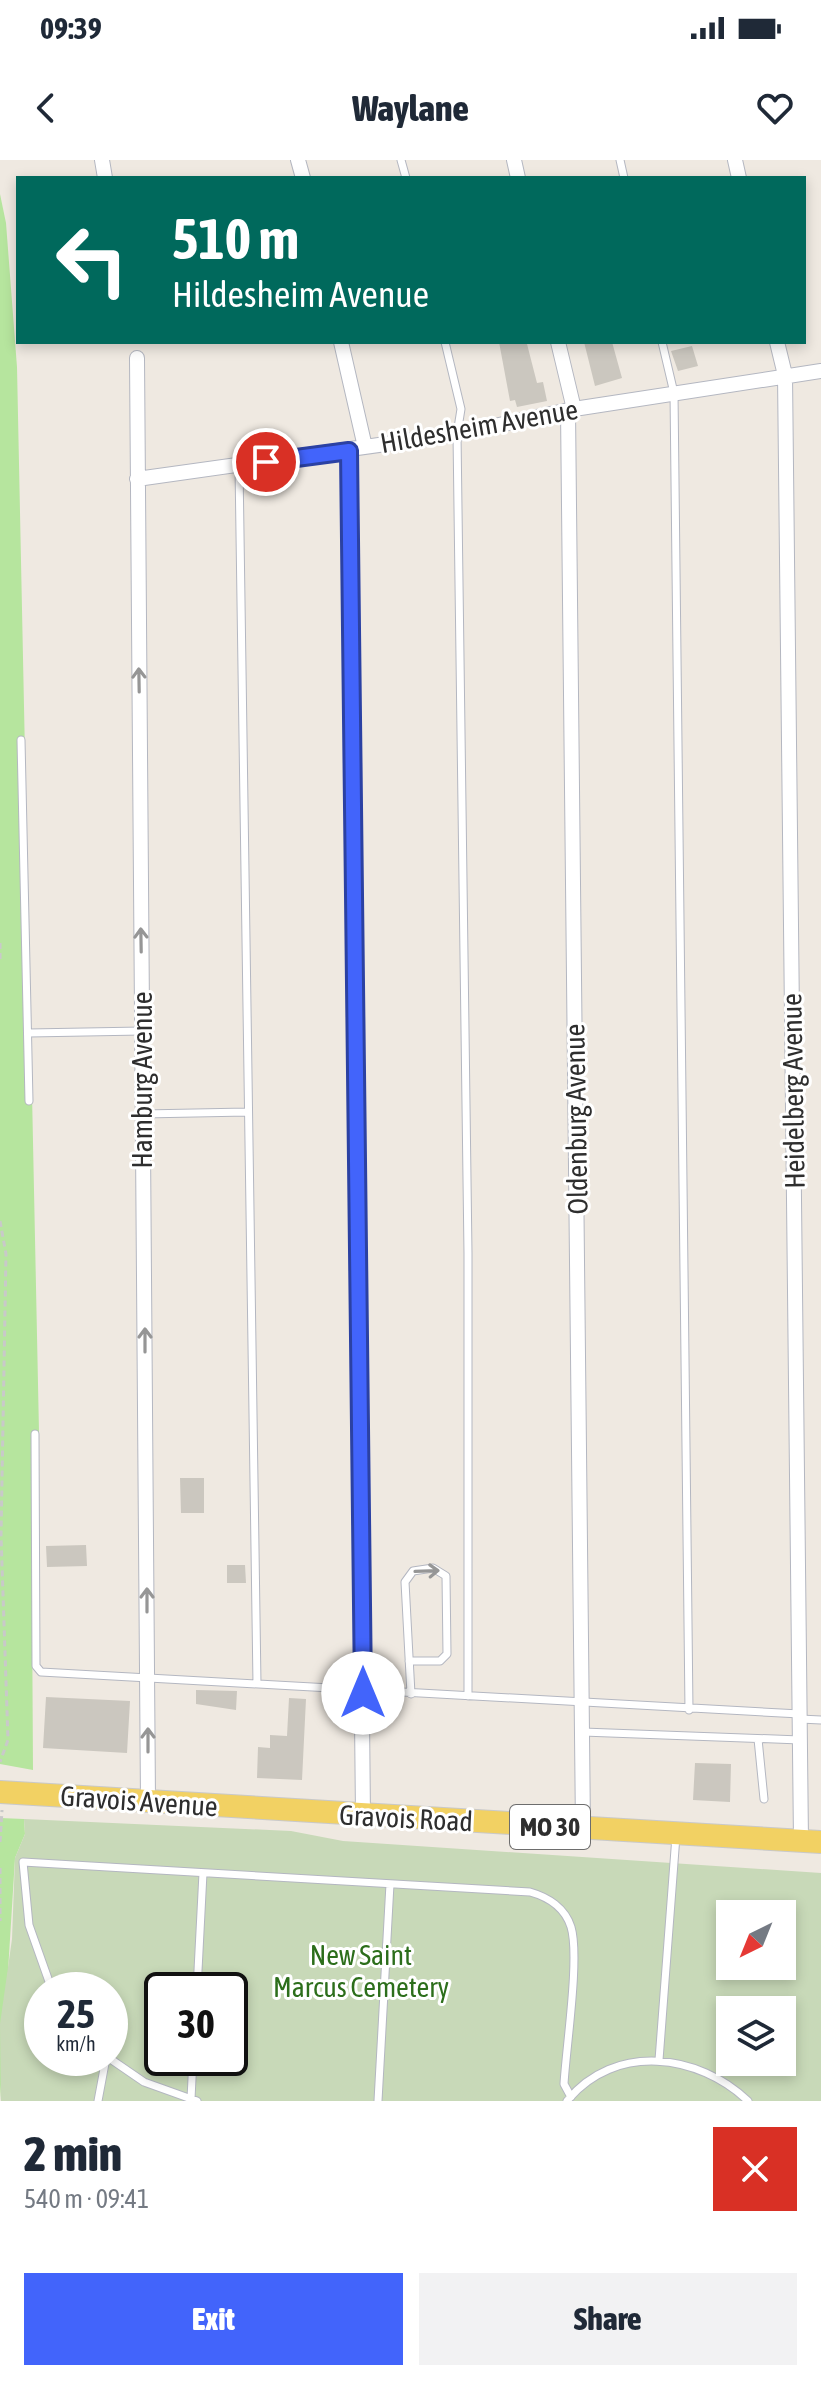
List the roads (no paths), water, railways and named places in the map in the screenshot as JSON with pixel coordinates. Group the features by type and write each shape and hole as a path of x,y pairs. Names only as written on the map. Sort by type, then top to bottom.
{"main road":[{"name":"Gravois Avenue","path":"0,1792 279,1810"},
{"name":"Gravois Road","path":"279,1810 811,1841"}],"street":[{"path":"341,344 365,447"},
{"name":"Oldenburg Avenue","path":"558,344 571,410 583,1829"},
{"name":"Heidelberg Avenue","path":"777,344 785,375 800,1740 811,1841"},
{"name":"Hamburg Avenue","path":"137,358 148,1802"},
{"name":"Hildesheim Avenue","path":"137,479 457,434 571,410 821,371"},
{"path":"349,451 363,1816"}],"lane":[{"path":"445,344 461,409 457,434 468,1253 468,1696"},
{"path":"662,344 674,393 689,1710"},
{"path":"239,466 257,1684"},
{"path":"21,740 29,1101"},
{"path":"29,1033 142,1031"},
{"path":"143,1114 247,1112"},
{"path":"35,1434 36,1666 41,1672 363,1693 583,1702 821,1720"},
{"path":"409,1661 440,1661 447,1654 446,1576 433,1568 413,1571 405,1582 409,1661 411,1694"},
{"path":"583,1732 800,1740"},
{"path":"758,1739 764,1799"},
{"path":"659,2060 676,1834"},
{"path":"46,1972 29,1925 23,1862 530,1892 555,1903 571,1927 573,1949 564,2084 569,2099 596,2076 627,2064 659,2060 695,2066 727,2081 748,2101"},
{"path":"198,1972 203,1873"},
{"path":"378,2101 390,1884"},
{"path":"128,2071 144,2082 194,2100 193,2076"},
{"path":"98,2101 104,2076"}],"park label":[{"name":"New Saint Marcus Cemetery","path":"361,1971"}]}
